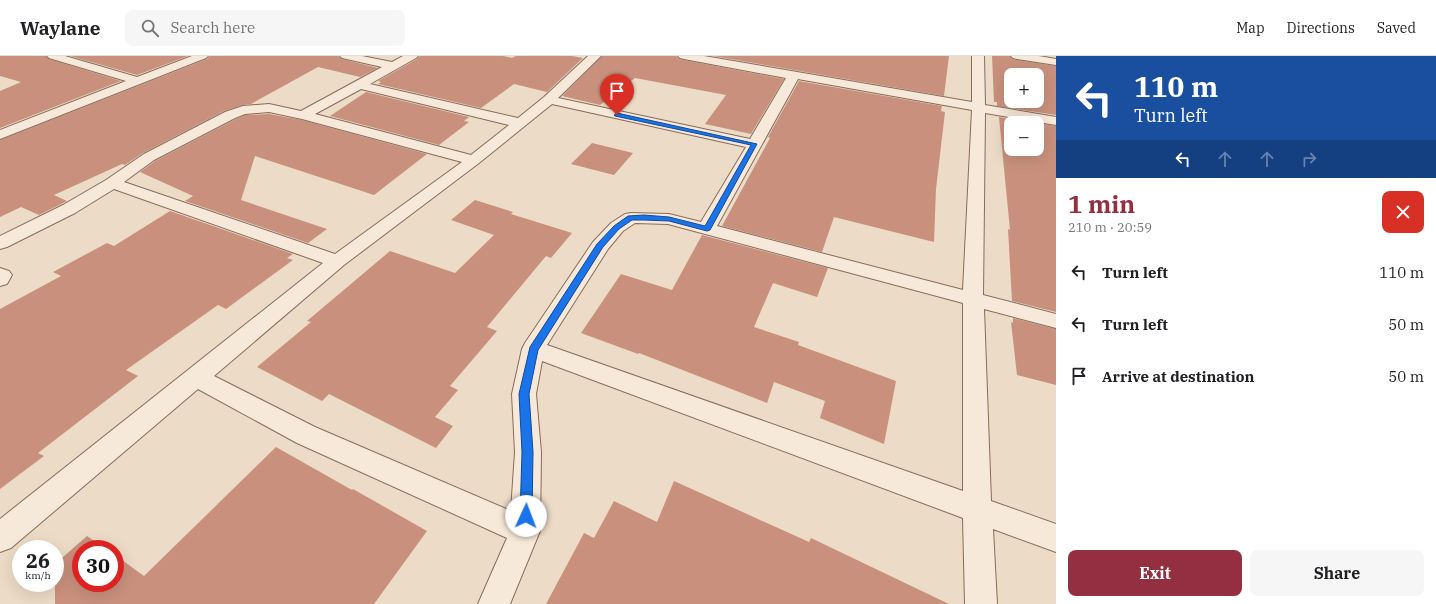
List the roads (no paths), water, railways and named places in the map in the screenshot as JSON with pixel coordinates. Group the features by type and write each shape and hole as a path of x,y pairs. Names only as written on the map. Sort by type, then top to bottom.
{"street":[{"path":"53,56 138,81"},
{"path":"0,135 202,56"},
{"path":"346,56 392,66"},
{"path":"303,115 412,56"},
{"path":"0,538 337,261 474,160 549,100 595,56"},
{"path":"684,56 1056,121"},
{"path":"978,56 980,108 974,298 977,509 981,604"},
{"path":"1017,56 1056,62"},
{"path":"707,228 794,75"},
{"path":"360,85 520,123"},
{"path":"549,100 754,144"},
{"path":"0,243 69,209 112,183 149,157 243,110 269,108 303,115 474,160"},
{"path":"112,183 337,261"},
{"path":"494,604 525,531 528,452 524,394 533,349 600,246 617,227 631,218 669,219 707,228 1056,321"},
{"path":"0,274 2,274 0,280"},
{"path":"533,349 1056,538"},
{"path":"195,377 306,435 525,531"}]}
